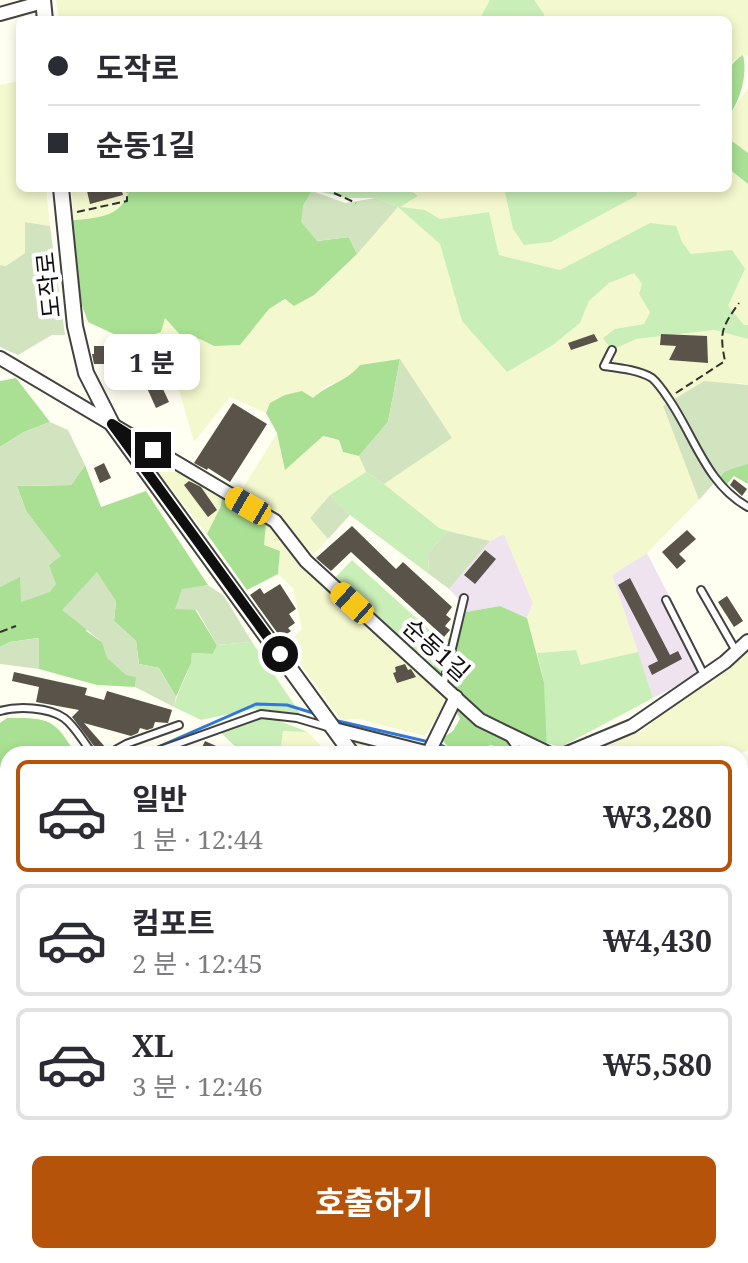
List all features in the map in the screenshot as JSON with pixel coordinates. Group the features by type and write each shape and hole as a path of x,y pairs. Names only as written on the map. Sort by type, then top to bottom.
{"street":[{"path":"0,14 43,1"},
{"name":"도작로","path":"61,192 75,326 86,373 112,424 346,746"},
{"name":"순동1길","path":"0,358 275,521 306,561 480,720 534,746"},
{"path":"584,746 632,726 748,641"},
{"path":"433,746 456,697"},
{"path":"334,729 402,746"}],"lane":[{"path":"612,350 604,366 624,368 653,379 668,398 710,473 736,501 748,507"},
{"path":"701,590 736,651"},
{"path":"443,686 464,598"},
{"path":"666,600 704,675"},
{"path":"0,711 10,708 47,711 65,719 87,746"},
{"path":"171,746 261,714 297,718 334,729"},
{"path":"122,746 179,725"},
{"path":"504,731 515,746"}],"path":[{"path":"64,215 127,201 127,192"},
{"path":"332,192 356,203"},
{"path":"668,398 725,361 720,337 723,326 739,303"},
{"path":"0,632 16,626"}],"shaded area":[{"path":"504,534 533,603 527,618 500,606 466,612 467,608 449,589 490,541"},
{"path":"647,553 707,670 653,698 612,575"}],"green space":[{"path":"56,0 490,0 481,16 58,16"},
{"path":"490,0 534,0 544,14 544,16 481,16"},
{"path":"534,0 748,0 748,56 743,55 732,62 732,16 544,14"},
{"path":"743,55 744,71 742,88 732,111 732,66"},
{"path":"16,82 16,192 46,192 50,226 25,222 25,253 6,266 0,265 0,85"},
{"path":"748,88 748,153 732,141 732,112"},
{"path":"732,141 748,153 748,184 732,171"},
{"path":"732,171 748,184 748,325 744,326 728,306 745,270 691,254 682,242 650,223 560,270 499,255 489,212 440,219 425,210 440,244 462,321 507,372 553,345 580,323 589,301 609,283 635,272 642,284 639,294 650,311 644,324 615,329 636,339 714,330 748,339 748,385 740,383 663,406 699,500 647,553 612,575 638,652 581,666 576,650 537,653 527,618 533,603 504,534 490,541 439,529 384,484 452,438 350,378 326,386 313,398 270,403 266,413 230,397 194,442 176,380 160,358 135,362 131,342 161,332 165,317 183,338 200,339 214,346 240,345 269,309 340,271 398,207 417,196 412,192 505,192 513,229 524,245 551,242 636,196 637,192 732,192"},
{"path":"72,192 129,192 127,201 116,212 73,220"},
{"path":"128,192 311,192 303,206 317,241 349,237 357,254 314,295 294,306 285,299 269,309 240,345 214,346 200,339 183,338 165,318 161,332 131,342 88,322 75,286 68,221 106,215 121,206"},
{"path":"311,192 315,192 345,203 376,198 398,207 357,254 349,237 317,241 301,222 303,206"},
{"path":"321,192 412,192 418,196 400,207 425,210 440,219 489,212 499,255 560,270 650,223 676,226 691,254 732,250 745,269 728,306 744,325 748,325 748,339 714,330 636,339 612,350 603,338 615,329 644,324 650,312 639,294 642,284 634,273 609,283 589,301 580,323 553,345 507,372 462,321 440,244 398,207 376,198 346,198"},
{"path":"505,192 637,192 636,196 551,242 524,245 513,229"},
{"path":"25,222 50,226 65,335 52,335 18,355 0,347 0,265 6,266 25,253"},
{"path":"400,359 388,422 359,456 343,452 339,440 323,436 285,470 277,433 266,413 270,403 302,391 313,398 360,365"},
{"path":"400,359 452,438 384,484 366,472 359,456 388,422"},
{"path":"16,378 50,422 24,432 0,447 0,381"},
{"path":"704,381 748,385 748,464 725,471 699,500 663,406"},
{"path":"50,422 68,430 85,465 71,485 17,486 26,511 61,556 49,565 56,584 50,592 21,602 20,577 0,587 0,447 24,432"},
{"path":"277,433 339,440 343,452 359,456 366,472 330,495 310,518 328,539 313,555 280,517 240,493"},
{"path":"141,451 222,497 221,506 207,534"},
{"path":"748,464 748,484 734,476 722,490 714,484 725,471"},
{"path":"85,465 101,507 146,491 208,585 183,590 217,645 213,654 192,653 191,663 176,697 159,668 139,664 136,641 114,621 116,601 86,631 137,676 135,687 97,685 39,669 38,638 10,642 0,647 0,587 49,565 60,556 26,511 17,486 71,485"},
{"path":"366,472 439,528 448,531 428,553 429,574 350,515 330,495"},
{"path":"330,495 350,515 328,539 310,518"},
{"path":"222,497 256,515 266,524 264,545 280,551 278,574 247,590 207,534 221,506"},
{"path":"266,524 398,653 449,697 425,736 359,719 341,720 287,645 302,629 293,588 278,574 280,552 264,545"},
{"path":"448,531 490,541 449,589 429,574 428,553"},
{"path":"352,560 444,643 431,644 434,666 334,579"},
{"path":"97,572 116,601 114,621 136,641 139,664 159,668 176,697 174,707 135,687 136,677 126,675 107,658 102,642 62,610"},
{"path":"208,585 224,596 252,642 217,645 197,610 175,609 182,589"},
{"path":"500,606 527,618 544,682 547,746 448,746 441,739 453,731 460,719 434,666 431,644 444,643 462,626 466,612"},
{"path":"39,638 39,669 0,664 0,647 10,642"},
{"path":"252,642 300,713 253,709 201,720 174,707 192,653 213,654 217,645"},
{"path":"576,650 581,665 638,652 653,698 563,746 545,743 544,682 537,653"},
{"path":"748,650 748,746 605,746 644,730 678,700 720,673"},
{"path":"261,714 308,732 283,731 281,746 235,746 220,732"},
{"path":"7,718 48,722 70,746 0,746 0,723"},
{"path":"283,731 308,732 321,746 281,746"},
{"path":"350,741 375,746 353,746"}],"building":[{"path":"87,192 122,192 123,195 90,204"},
{"path":"594,334 598,341 571,350 568,343"},
{"path":"661,334 707,336 708,363 669,360 676,346 660,345"},
{"path":"94,346 108,346 108,351 121,351 121,364 94,364"},
{"path":"155,372 169,402 156,408 147,388 152,386 147,376"},
{"path":"233,403 267,424 230,482 194,463"},
{"path":"104,463 111,478 100,483 94,468"},
{"path":"734,479 747,489 742,496 730,485"},
{"path":"189,481 201,487 217,510 208,517 184,485"},
{"path":"352,526 396,569 403,562 452,607 446,615 451,619 445,626 450,630 444,637 351,552 331,571 316,558"},
{"path":"687,530 696,539 679,554 686,561 677,569 662,552"},
{"path":"485,550 496,559 475,584 464,575"},
{"path":"630,578 670,655 678,651 682,659 652,675 648,666 658,661 618,585"},
{"path":"280,584 296,609 289,614 295,623 288,628 291,631 281,638 250,595 260,588 264,594"},
{"path":"727,596 743,621 734,627 718,602"},
{"path":"405,664 416,677 397,683 393,673 396,672 395,667"},
{"path":"14,672 87,688 85,695 104,700 107,691 172,710 168,723 155,722 153,728 140,728 138,733 131,736 84,723 104,746 94,746 72,717 79,710 36,702 39,687 12,681"}],"waterway":[{"path":"160,746 256,704 287,705 313,713"},
{"path":"338,721 425,741"}],"route":[{"path":"153,450 112,424 280,654"}]}
